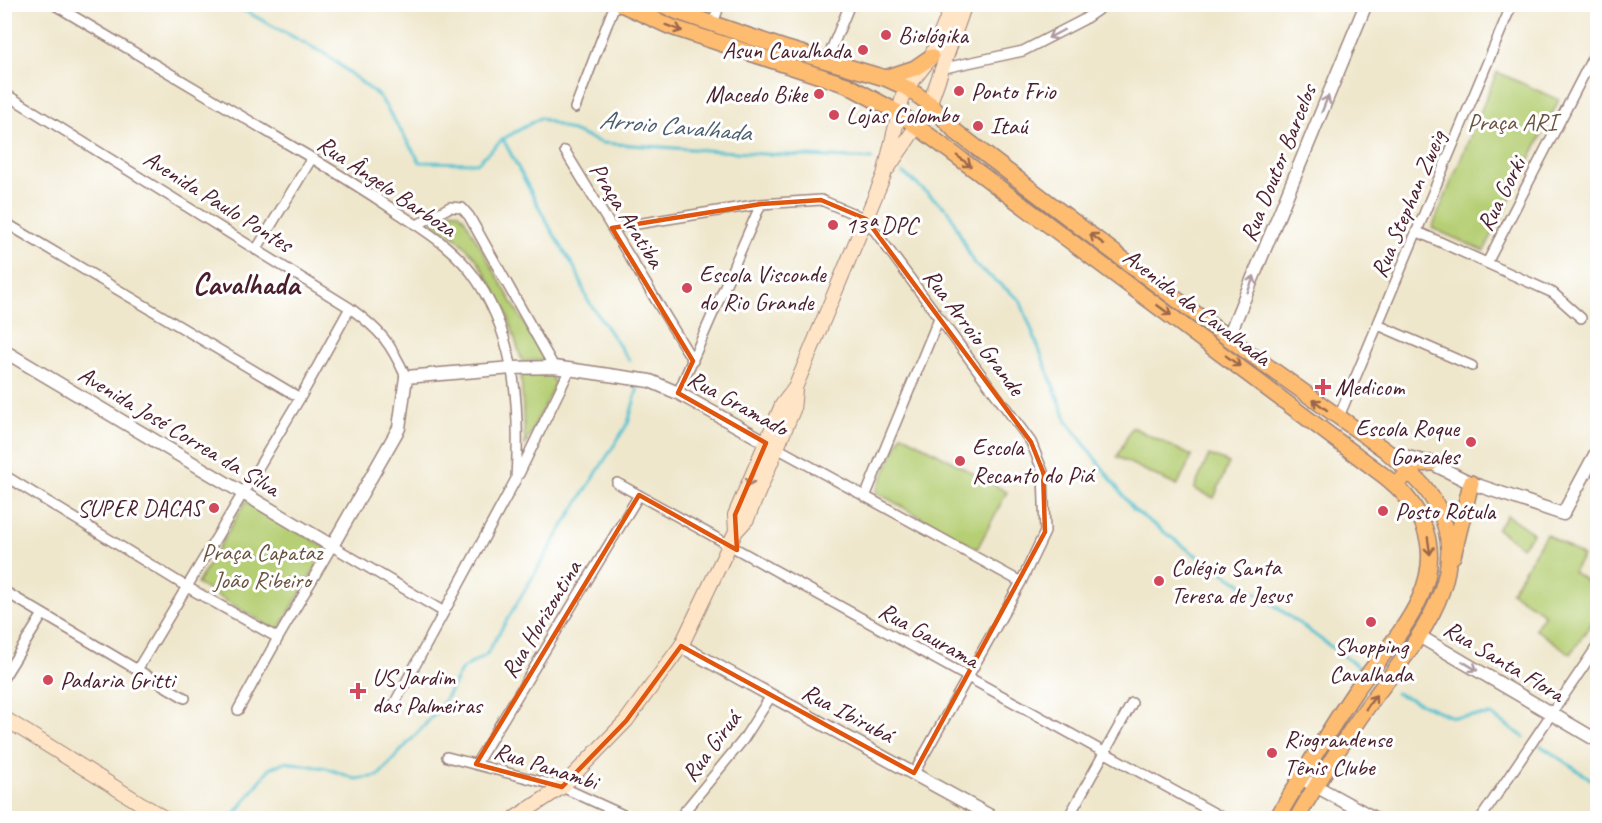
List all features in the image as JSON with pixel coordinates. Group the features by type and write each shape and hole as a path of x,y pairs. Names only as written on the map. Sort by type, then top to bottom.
{"main road":[{"name":"Avenida da Cavalhada","path":"621,4 671,27 846,85 899,113 1397,486 1415,506 1428,536 1430,567 1415,608 1354,692 1277,819"},
{"name":"Avenida da Cavalhada","path":"662,4 679,8 713,24 885,78 907,88 930,104 956,132 1228,338 1338,419 1385,450 1409,471 1430,495 1443,518 1447,533 1448,576 1438,602 1419,636 1350,730 1297,819"},
{"path":"884,175 930,104 936,63 953,4"},
{"path":"517,818 562,787 626,721 681,646 730,546 736,531 735,515 772,446 782,405 795,388 884,175 907,88 936,63 965,4"},
{"path":"885,78 936,63"},
{"path":"1186,326 1219,341 1228,338"},
{"path":"1397,486 1417,464 1431,463"},
{"path":"1448,576 1471,483"},
{"path":"1419,636 1414,623 1425,597 1427,580"},
{"path":"5,720 164,819"}],"street":[{"name":"Rua Ângelo Barboza","path":"53,4 359,186 436,237 478,281 495,313 508,348 512,368 518,436 516,479 392,708"},
{"path":"575,108 615,4"},
{"path":"713,24 718,9 717,4"},
{"path":"826,60 850,4"},
{"path":"936,63 1023,51 1083,20 1106,4"},
{"name":"Rua Doutor Barcelos","path":"1228,338 1366,4"},
{"name":"Rua Stephan Zweig","path":"1338,419 1512,4"},
{"name":"Rua Gorki","path":"1487,263 1598,47"},
{"name":"Avenida Paulo Pontes","path":"4,93 350,308 376,327 394,351 406,377"},
{"name":"Praça Aratiba","path":"565,151 693,361"},
{"path":"256,250 312,158"},
{"path":"612,228 761,204 821,200 866,219"},
{"path":"678,393 761,204"},
{"path":"417,225 450,207 462,208 469,216 554,367"},
{"name":"Rua Arroio Grande","path":"866,219 1031,442 1043,472 1045,532 1021,582 914,773"},
{"path":"4,222 300,398"},
{"path":"1418,232 1553,293 1581,318"},
{"path":"137,670 300,398 350,308"},
{"path":"865,497 939,318"},
{"path":"1378,325 1472,366"},
{"name":"Avenida José Correa da Silva","path":"4,351 332,546"},
{"name":"Rua Gramado","path":"406,377 512,368 554,367 650,381 678,393 1021,582"},
{"path":"516,479 570,369"},
{"path":"238,710 399,428 406,377"},
{"path":"1385,450 1431,463 1471,483 1563,514 1598,449"},
{"path":"4,475 187,587 278,638"},
{"name":"Rua Gaurama","path":"616,483 1223,819"},
{"name":"Rua Horizontina","path":"476,764 639,495"},
{"path":"332,546 444,612"},
{"path":"4,591 184,698"},
{"path":"4,677 43,614"},
{"name":"Rua Santa Flora","path":"1419,636 1598,741"},
{"path":"1481,819 1598,645"},
{"name":"Rua Ibirubá","path":"681,646 994,819"},
{"name":"Rua Giruá","path":"680,819 743,740 771,696"},
{"path":"1068,819 1132,703"},
{"name":"Rua Panambi","path":"447,757 562,787 630,819"},
{"path":"1301,778 1374,819"}],"highlighted area":[{"path":"821,200 866,219 1031,442 1043,472 1045,532 914,773 681,646 626,721 562,787 476,764 639,495 737,550 735,515 766,443 678,393 693,361 612,228 761,204"}],"green space":[{"name":"Praça ARI","path":"1497,72 1559,100 1484,251 1432,228"},
{"path":"448,211 458,212 464,218 545,360 522,361 505,307 476,258 457,238 431,222"},
{"path":"550,374 555,384 525,445 521,375"},
{"path":"1132,427 1192,456 1177,486 1117,457"},
{"path":"902,434 1007,492 977,549 876,492"},
{"path":"1209,455 1229,463 1214,498 1194,489"},
{"name":"Praça Capataz João Ribeiro","path":"246,501 327,548 278,631 197,584"},
{"path":"1507,515 1533,533 1522,547 1497,529"},
{"path":"1546,534 1583,556 1573,572 1597,588 1597,614 1571,654 1535,629 1545,614 1511,592"}],"waterway":[{"name":"Arroio Cavalhada","path":"232,4 327,55 380,97 420,162 477,163 503,139 540,118 602,143 872,159"},
{"path":"503,139 550,228 577,272 587,299 629,360"},
{"name":"Arroio Cavalhada","path":"903,173 949,211 974,264 1020,300 1067,421 1134,510 1201,559 1263,597 1360,668"},
{"path":"232,818 269,769 284,762 326,768 356,779 378,776 441,707 462,669 486,655 628,423 638,387"},
{"name":"Arroio Cavalhada","path":"1396,693 1452,717 1491,715 1524,737"},
{"name":"Arroio Cavalhada","path":"1541,746 1598,784"}],"place":[{"name":"Biológika","path":"886,35"},
{"name":"Asun Cavalhada","path":"863,50"},
{"name":"Ponto Frio","path":"959,91"},
{"name":"Macedo Bike","path":"819,94"},
{"name":"Lojas Colombo","path":"834,115"},
{"name":"Itaú","path":"978,126"},
{"name":"13ª DPC","path":"833,225"},
{"name":"Escola Visconde do Rio Grande","path":"687,288"},
{"name":"Medicom","path":"1323,387"},
{"name":"Escola Roque Gonzales","path":"1471,442"},
{"name":"Escola Recanto do Piá","path":"960,461"},
{"name":"SUPER DACAS","path":"214,508"},
{"name":"Posto Rótula","path":"1383,511"},
{"name":"Colégio Santa Teresa de Jesus","path":"1159,581"},
{"name":"Shopping Cavalhada","path":"1371,622"},
{"name":"Padaria Gritti","path":"48,680"},
{"name":"US Jardim das Palmeiras","path":"358,691"},
{"name":"Riograndense Tênis Clube","path":"1272,753"}],"district":[{"name":"Cavalhada","path":"246,284"}]}
